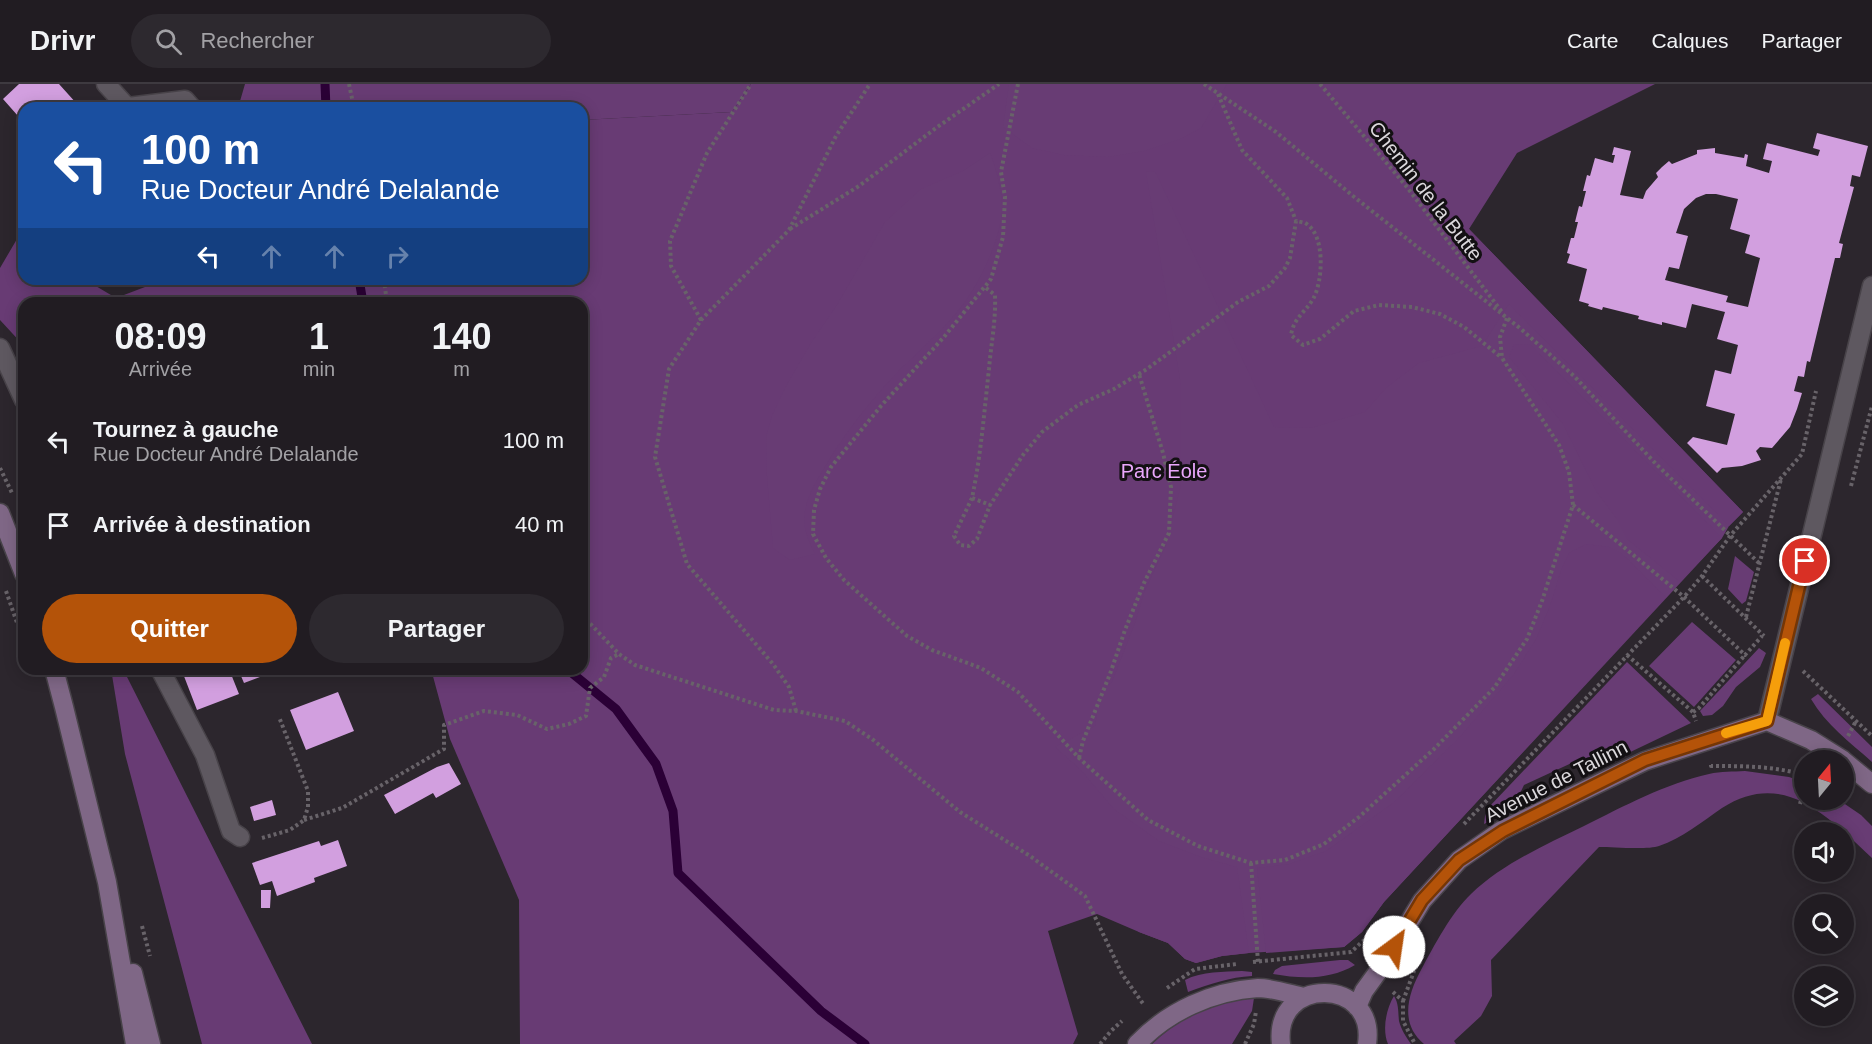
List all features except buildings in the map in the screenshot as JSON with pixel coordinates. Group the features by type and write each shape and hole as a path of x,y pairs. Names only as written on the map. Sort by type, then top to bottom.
{"street":[{"path":"106,84 122,102"},
{"path":"171,102 185,100 187,102"},
{"path":"1826,750 1811,740 1767,721 1872,286"},
{"path":"0,348 18,387"},
{"path":"0,513 18,559"},
{"path":"56,675 107,882 129,954 151,1044"},
{"path":"163,675 205,755 231,831 240,837"},
{"name":"Avenue de Tallinn","path":"1357,1007 1364,991 1385,962 1422,900 1459,860 1503,831 1645,760 1767,721"},
{"path":"1854,769 1872,783"},
{"path":"107,882 135,1044"},
{"path":"1141,1040 1188,1005 1222,993 1260,988 1304,997"},
{"path":"1281,1044 1280,1033 1283,1018 1292,1006 1304,997 1323,992 1342,995 1357,1007 1365,1020 1367,1044"}],"path":[{"path":"349,84 353,102"},
{"path":"701,320 671,266 670,241 707,153 751,84"},
{"path":"789,230 836,136 870,84"},
{"path":"796,711 789,687 773,664 687,564 655,457 669,369 701,320 789,230 859,186 999,84"},
{"path":"1018,84 1001,172 1005,197 1004,237 991,279 986,288 831,467 820,489 814,510 813,534 826,558 844,580 907,636 932,650 981,668 1018,692 1079,758 1148,820 1198,846 1251,863 1285,860 1324,844 1359,817 1419,763 1494,688 1527,639 1542,601 1573,505 1569,472 1559,445 1502,358 1464,327 1440,314 1412,307 1379,305 1354,311 1320,339 1303,345 1291,335 1293,325 1313,300 1321,278 1320,255 1315,232 1305,223 1296,221"},
{"path":"1204,84 1276,132 1507,318 1574,376 1656,464 1760,564"},
{"name":"Chemin de la Butte","path":"1320,84 1406,186 1507,318"},
{"path":"986,288 995,295 996,318 980,464 972,498 958,523 954,536 960,544 969,546 977,539 990,505 1023,455 1042,432 1078,405 1147,369 1238,302 1269,286 1285,268 1290,258 1296,221 1287,198 1242,150 1218,94"},
{"path":"1502,358 1500,337 1507,318"},
{"path":"1079,758 1083,741 1125,630 1144,583 1169,533 1171,487 1139,374"},
{"path":"1464,825 1683,597 1702,576 1730,536 1802,454 1816,391"},
{"path":"1746,618 1782,477"},
{"path":"972,498 990,505"},
{"path":"1573,505 1683,597 1744,655"},
{"path":"1702,576 1783,654"},
{"path":"4,584 18,625"},
{"path":"588,621 619,654 635,665 774,710 796,711 845,721 872,739 960,812 1030,856 1085,896 1122,974 1144,1004 1141,1040"},
{"path":"1693,712 1700,708 1763,634"},
{"path":"240,837 261,839 290,830 304,820 342,808 444,750 444,724 484,711 517,716 547,729 569,724 586,716 590,688 604,677 611,658 619,654"},
{"path":"1628,655 1693,712 1712,766 1753,766 1794,772"},
{"path":"1805,673 1872,736"},
{"path":"279,717 308,791 308,807 304,820"},
{"path":"1251,863 1258,961"},
{"path":"1351,952 1373,932 1379,922"},
{"path":"1403,1001 1422,949"}],"green space":[{"path":"245,84 751,84 732,112 588,120 588,102 240,102"},
{"path":"751,84 1009,84 1003,127 1032,148 1064,155 1108,157 1144,151 1180,139 1201,128 1227,84 1324,84 1469,229 1743,512 1729,526 1509,304 1482,346 1419,363 1386,388 1365,412 1311,428 1274,427 1155,171 1146,172 1181,385 1181,485 1166,545 1144,593 1112,682 1097,696 1095,726 1055,747 1080,769 1114,809 1159,841 1201,857 1237,867 1249,953 1222,956 1196,963 1185,959 1168,943 1097,914 1048,931 1078,1034 1073,1044 520,1044 519,900 450,739 433,675 588,675 588,297 119,297 150,285 588,285 588,120 732,112","holes":["990,153 1000,186 1001,220 990,257 981,275 955,314 886,385 841,442 816,482 806,505 805,528 815,554 790,560 773,548 767,476 766,437 772,416 785,388 885,222 921,189 963,171"]},
{"name":"Parc Éole","path":"908,84 1655,84 1517,153 1469,229 1743,512 1729,526 1722,538 1384,902 1362,932 1344,947 1249,953 1222,956 1196,963 1185,959 1168,943 1139,932 723,609 728,267"},
{"path":"17,239 18,285 94,285 114,297 18,297 18,340 0,320 0,268"},
{"path":"1514,344 1531,345 1722,538 1680,582 1627,539 1617,519 1596,491 1563,424 1509,357"},
{"path":"1586,544 1609,547 1621,553 1666,597 1384,902 1362,932 1344,947 1266,953 1257,868 1289,864 1326,851 1393,803 1457,740 1514,674 1536,639 1569,553"},
{"path":"1735,556 1754,572 1746,601 1742,604 1728,589"},
{"path":"1692,622 1736,660 1694,707 1649,666"},
{"path":"1759,648 1766,653 1760,667 1736,687 1723,706 1712,715 1703,716 1700,711"},
{"path":"1627,662 1691,723 1597,768 1576,761 1524,785 1512,810 1484,824 1489,807"},
{"path":"112,675 126,675 312,1044 202,1044 125,754"},
{"path":"1818,694 1872,747 1872,762 1824,717 1811,699"},
{"path":"1745,771 1794,779 1794,799 1785,795 1765,793 1744,797 1722,808 1684,834 1659,846 1599,847 1491,960 1492,996 1481,1016 1454,1041 1456,1044 1424,1044 1416,1036 1411,1027 1408,1008 1416,979 1450,920 1483,883 1524,856 1645,796 1693,778 1722,772"},
{"path":"1815,810 1854,810 1861,815 1872,826 1872,858 1854,841 1854,822 1832,822"},
{"path":"1348,960 1355,965 1325,976 1294,977 1273,974 1282,966"},
{"path":"1213,972 1252,972 1252,976 1228,979 1188,992 1185,980 1192,977"},
{"path":"1394,996 1398,1005 1400,1024 1411,1044 1388,1044 1385,1032 1386,1020"},
{"path":"1254,998 1252,1011 1232,1044 1152,1044 1193,1014 1221,1003"}],"waterway":[{"path":"325,84 326,102"},
{"path":"360,285 362,297"},
{"path":"574,675 616,709 656,764 673,811 678,873 821,1011 865,1044"}],"slow traffic":[{"path":"1726,733 1767,721 1785,643"}],"route":[{"path":"1394,947 1422,900 1459,860 1503,831 1645,760 1767,721 1805,561"}]}
